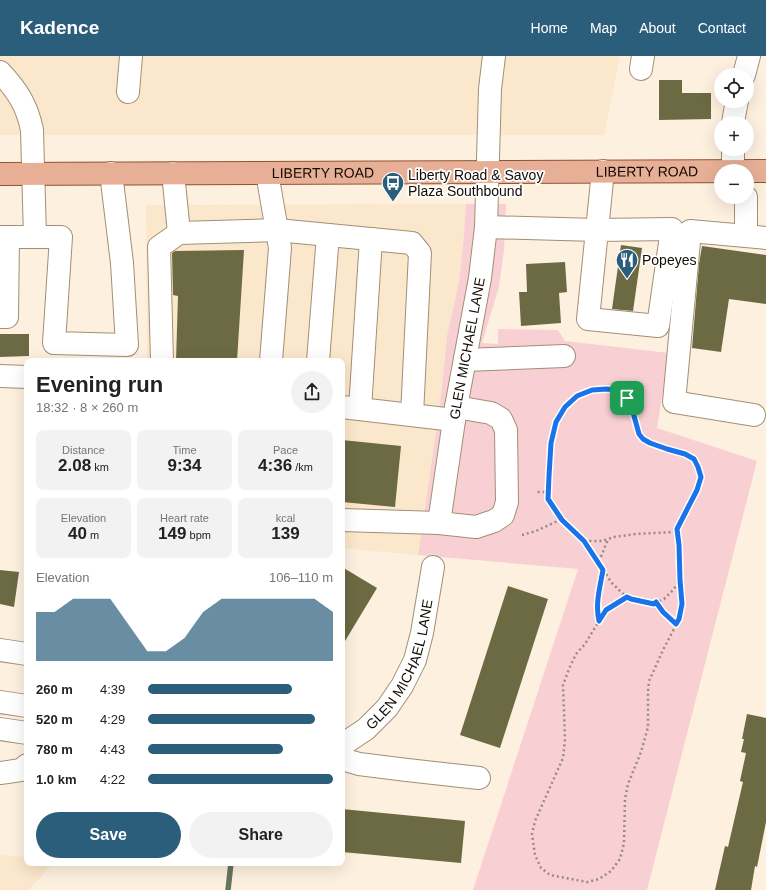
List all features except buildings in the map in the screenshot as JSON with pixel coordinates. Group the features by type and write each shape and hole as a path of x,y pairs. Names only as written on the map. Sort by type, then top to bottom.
{"main road":[{"name":"LIBERTY ROAD","path":"0,174 714,171"}],"street":[{"path":"128,92 131,56"},
{"name":"GLEN MICHAEL LANE","path":"439,523 455,414 480,278 486,227 490,89 494,56"},
{"path":"746,68 749,56"},
{"path":"0,72 12,84 24,105 32,130 35,237"},
{"path":"486,227 597,230 672,229 658,326 588,319 597,230 604,171"},
{"path":"0,317 7,317 4,237 61,237 54,343 127,345 122,263 111,173"},
{"path":"173,173 179,233"},
{"path":"267,173 280,248 271,358"},
{"path":"748,204 756,237 690,231 674,402 754,415"},
{"path":"162,358 159,247 179,233 277,230 412,243 420,253 412,415"},
{"path":"318,358 328,235"},
{"path":"345,520 439,523 476,527 494,521 503,515 507,502 506,430 501,419 491,413 412,415 351,408 371,239"},
{"path":"465,360 564,356"},
{"path":"0,376 24,377"},
{"name":"GLEN MICHAEL LANE","path":"345,743 366,729 387,708 402,686 415,660 422,633 433,567"},
{"path":"0,650 24,654"},
{"path":"0,702 24,706"},
{"path":"0,729 24,733"},
{"path":"345,759 359,764 479,778"},
{"path":"0,773 21,770 24,768"}],"path":[{"path":"548,499 551,443 556,422 565,407 577,396 592,390 618,390 627,398 631,405 639,434 643,439 650,443 685,454 694,459 701,477 697,490 675,532 636,534 602,541 584,541"},
{"path":"536,492 544,492 562,520 584,541 611,582 627,597 654,604 664,599 674,589 680,580"},
{"path":"522,535 562,520"},
{"path":"627,597 606,610 585,644 576,654 568,669 563,686 565,739 563,758 535,821 532,834 535,855 541,868 550,875 587,882 599,879 611,871 620,859 624,843 625,799 628,784 641,752 648,727 649,681 679,619 682,604 677,529"},
{"path":"598,561 601,558 608,539"},
{"path":"599,621 597,612 603,570"},
{"path":"656,602 663,612 676,624"}],"shaded area":[{"path":"0,56 620,56 604,135 0,135"},
{"path":"466,204 459,282 447,336 440,405 418,555 345,548 345,358 147,358 146,205"},
{"path":"466,204 506,204 504,250 499,287 482,343 498,344 498,329 558,330 565,341 669,353 657,428 757,461 647,890 473,890 578,569 418,555 440,405 447,336 459,282"},
{"path":"0,855 24,857 24,866 50,866 29,890 0,890"}],"waterway":[{"path":"228,890 231,866"}],"place":[{"name":"Liberty Road & Savoy Plaza Southbound","path":"393,202"},
{"name":"Popeyes","path":"627,280"}],"route":[{"path":"592,390 618,390 627,398 631,405 639,434 643,439 650,443 685,454 694,459 701,477 697,490 680,526 677,529 682,604 679,619 676,624 663,612 656,602 654,604 627,597 606,610 599,621 597,612 603,570 584,541 562,520 548,499 551,443 556,422 565,407 577,396 592,390"}]}
